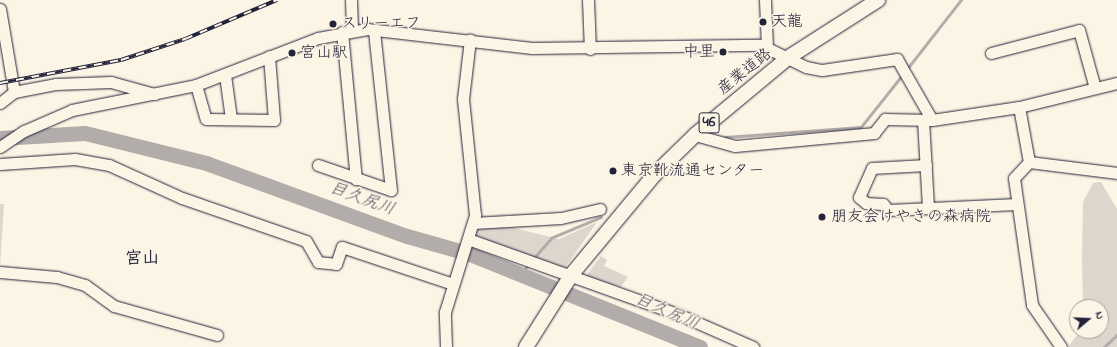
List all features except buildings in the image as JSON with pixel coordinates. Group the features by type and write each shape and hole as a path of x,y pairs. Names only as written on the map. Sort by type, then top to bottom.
{"main road":[{"name":"産業道路","path":"570,276 655,174 695,135 789,57 878,0"},
{"name":"46","path":"526,347 570,276"}],"street":[{"path":"351,0 347,32 356,179"},
{"path":"588,0 590,49"},
{"path":"765,0 767,47"},
{"path":"0,9 14,92"},
{"path":"318,165 391,190 374,30"},
{"path":"0,147 29,128 72,110 196,85 225,75 269,56 347,32 374,30 470,39 532,48 590,49 767,47 806,67 822,70 897,59 928,120 926,165 928,208"},
{"path":"991,53 1079,30 1095,88"},
{"path":"446,347 445,312 473,223 476,196 463,99 470,39"},
{"path":"196,85 206,119 274,120 269,56"},
{"path":"225,75 231,119"},
{"path":"0,103 14,92 56,84 105,82 154,94"},
{"path":"695,135 735,146 874,133 886,119 928,120 1019,107 1117,83"},
{"path":"1019,107 1029,162"},
{"path":"0,164 75,159 109,165 182,198 306,242 318,262 336,264 342,247 453,283"},
{"path":"1029,162 1117,173"},
{"path":"1029,162 1014,178 1032,305 1061,347"},
{"path":"926,165 872,168 859,197 866,203 882,204 888,210 1017,204"},
{"path":"473,223 561,218 600,209"},
{"path":"467,240 531,261 753,347"},
{"path":"0,272 64,279 89,286 114,306 217,335"}],"shaded area":[{"path":"1101,182 1117,209 1117,347 1068,347 1074,339 1109,339 1109,299 1083,299 1083,202 1093,183"},
{"path":"0,204 4,204 0,267"},
{"path":"597,222 564,269 472,236 476,226 493,223 559,239"},
{"path":"601,256 607,260 604,266 628,277 621,287 586,276"}],"waterway":[{"path":"907,69 961,0"},
{"path":"725,137 861,127 903,74"},
{"name":"目久尻川","path":"0,138 85,133 206,163 407,236 470,254 700,347"},
{"path":"533,259 551,238 601,217"},
{"path":"519,275 529,264"},
{"path":"1104,347 1117,335"}],"railway":[{"path":"0,83 121,60 185,39 277,0"}],"place":[{"name":"天龍","path":"763,22"},
{"name":"スリーエフ","path":"333,24"},
{"name":"中里","path":"723,52"},
{"name":"宮山駅","path":"292,53"},
{"name":"東京靴流通センター","path":"613,171"},
{"name":"朋友会けやきの森病院","path":"822,217"}],"district":[{"name":"宮山","path":"142,259"}]}
